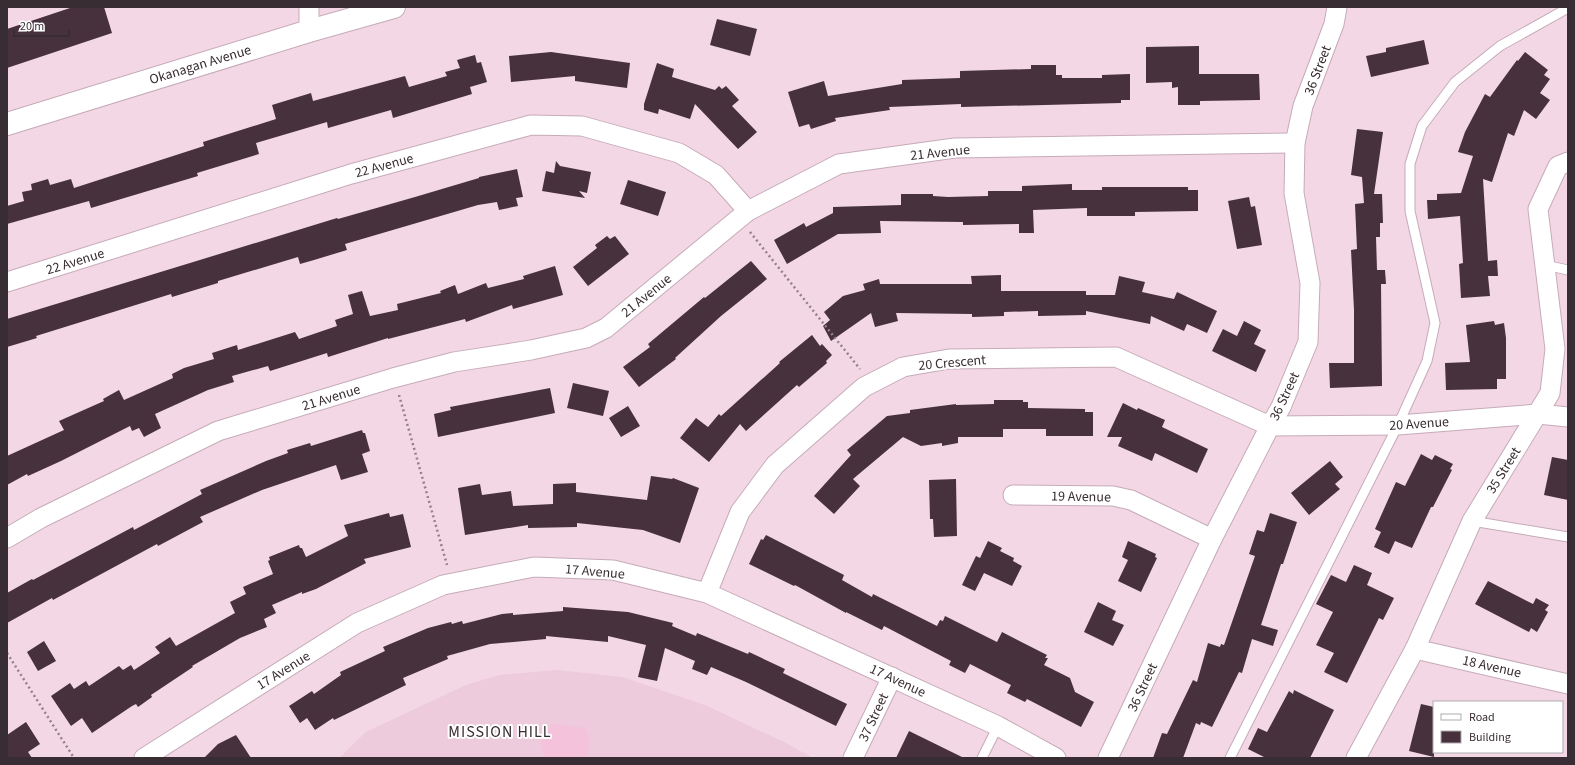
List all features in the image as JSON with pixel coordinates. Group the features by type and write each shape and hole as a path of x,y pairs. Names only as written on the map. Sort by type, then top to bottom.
{"street":[{"path":"309,7 309,31"},
{"name":"Okanagan Avenue","path":"7,124 309,31 394,7"},
{"name":"36 Street","path":"1108,758 1212,539 1281,407 1308,342 1310,282 1294,193 1295,143 1303,106 1334,24 1337,7"},
{"name":"22 Avenue","path":"7,282 351,174 531,125 582,126 679,153 716,175 744,215"},
{"name":"21 Avenue","path":"7,538 41,518 218,431 393,378 454,362 531,350 586,338 606,328 744,215 839,164 955,148 1295,143"},
{"name":"35 Street","path":"1360,757 1415,649 1472,521 1550,392 1555,349 1538,209 1563,164"},
{"name":"20 Crescent","path":"707,593 740,512 775,466 864,387 903,367 949,359 1116,357 1270,426"},
{"name":"20 Avenue","path":"1270,426 1398,425 1538,414 1568,417"},
{"name":"19 Avenue","path":"1013,496 1113,496 1131,500 1212,539"},
{"name":"17 Avenue","path":"144,758 357,623 443,585 534,567 613,570 707,593 998,726 1056,758"},
{"name":"18 Avenue","path":"1415,649 1568,684"},
{"name":"37 Street","path":"853,758 892,677"}],"lane":[{"path":"1230,758 1398,425 1427,361 1435,323 1410,211 1410,164 1422,126 1455,82 1500,46 1568,8"},
{"path":"1545,265 1568,270"},
{"path":"1472,521 1568,537"},
{"path":"982,758 998,726"}],"path":[{"path":"744,215 872,383"},
{"path":"393,378 452,583"},
{"path":"7,653 74,758"}],"shaded area":[{"path":"557,670 622,677 705,705 786,743 813,758 339,758 366,732 466,685 499,675"},
{"path":"554,724 585,728 589,739 587,758 545,758 541,743 543,734 545,730"}],"building":[{"path":"73,7 104,7 112,33 7,68 7,29"},
{"path":"717,19 757,29 750,56 710,45"},
{"path":"1424,40 1429,64 1371,77 1366,56 1386,52 1386,48"},
{"path":"1199,46 1199,74 1259,74 1260,100 1200,101 1200,105 1178,105 1178,87 1172,88 1172,82 1146,83 1146,47"},
{"path":"551,52 630,63 627,88 575,81 575,76 511,82 509,56"},
{"path":"1525,52 1548,70 1544,75 1550,79 1540,93 1550,100 1536,119 1524,110 1514,136 1508,133 1492,182 1483,179 1488,261 1497,260 1498,276 1488,276 1490,296 1461,298 1459,264 1463,263 1460,216 1428,219 1427,200 1437,200 1437,194 1461,193 1473,156 1458,152 1465,132 1485,94 1490,97 1517,60 1518,61"},
{"path":"475,55 477,63 481,62 487,82 470,87 472,94 393,118 391,110 328,128 327,122 256,143 259,154 197,173 198,176 91,208 89,201 7,224 7,206 24,201 22,192 32,190 31,184 48,179 50,185 71,179 74,188 204,146 203,142 276,119 272,105 311,93 313,101 405,76 409,87 447,76 445,72 460,68 457,60"},
{"path":"657,63 674,69 672,77 715,90 719,86 722,89 726,86 739,100 732,106 757,132 738,149 695,104 690,119 659,109 658,114 644,110 644,104"},
{"path":"1031,65 1056,65 1056,75 1062,75 1062,78 1102,78 1102,75 1130,74 1130,100 1121,100 1121,103 961,107 961,104 889,107 890,110 835,118 836,121 811,129 809,124 799,127 788,92 824,81 828,96 902,84 902,80 960,78 960,71 1031,69"},
{"path":"1357,129 1383,132 1374,194 1382,194 1383,223 1380,223 1380,237 1376,237 1377,270 1385,270 1386,284 1381,284 1382,386 1330,388 1329,363 1354,363 1354,310 1351,250 1357,249 1355,204 1364,203 1362,177 1351,175"},
{"path":"556,161 560,166 591,172 587,193 579,191 585,198 542,191 546,171 554,173"},
{"path":"517,169 523,197 516,198 518,206 499,210 497,202 478,205 345,244 347,250 314,260 300,264 298,257 218,281 218,283 172,297 171,294 36,336 37,338 7,347 7,319 337,218 338,219 415,197 479,177"},
{"path":"628,180 666,192 658,216 620,204"},
{"path":"1072,184 1072,190 1102,190 1102,187 1188,187 1188,190 1198,190 1198,211 1135,212 1135,216 1087,216 1087,208 1033,210 1034,233 1019,233 1019,224 963,225 963,222 880,221 881,233 838,234 787,264 774,240 804,223 806,227 833,213 833,207 901,205 901,194 933,194 933,196 948,197 988,196 988,191 1022,191 1022,186"},
{"path":"1249,197 1251,207 1255,206 1262,245 1237,249 1228,201"},
{"path":"607,236 610,239 615,236 629,254 588,286 573,267 597,248 595,245"},
{"path":"751,261 767,279 721,316 675,358 676,359 639,387 623,367 650,347 648,344 704,297 705,298"},
{"path":"555,266 563,295 513,309 512,305 466,322 465,319 388,338 328,357 327,353 270,371 268,366 232,376 234,382 208,390 155,414 161,428 144,437 139,428 132,431 130,426 61,461 28,476 27,474 7,485 7,456 64,430 59,421 104,401 103,399 119,390 124,400 173,378 172,374 184,368 214,359 212,353 237,345 238,350 295,332 299,339 337,326 335,320 353,314 348,295 362,291 370,316 398,310 397,304 441,293 440,291 455,285 458,294 486,283 488,288 524,279 523,276"},
{"path":"1001,275 1001,291 1086,291 1086,295 1115,295 1119,276 1145,282 1142,292 1174,299 1177,292 1217,311 1207,333 1187,324 1184,331 1151,316 1150,324 1086,311 1086,315 1038,316 1038,311 1004,312 1004,316 972,317 972,314 896,313 898,321 875,327 871,313 831,341 823,326 830,320 824,312 843,296 865,290 863,284 879,279 880,284 972,284 971,276"},
{"path":"1244,321 1261,330 1254,344 1266,350 1256,372 1212,351 1223,329 1237,336"},
{"path":"1494,321 1495,325 1504,323 1506,338 1506,379 1497,379 1497,389 1446,390 1445,363 1470,362 1466,325"},
{"path":"812,335 820,346 822,344 832,355 826,361 827,363 799,387 797,385 746,431 740,424 709,462 680,438 696,418 708,427 719,414 721,416 780,363 779,362"},
{"path":"573,383 609,391 603,416 567,408"},
{"path":"550,388 555,413 438,437 434,414 451,410 450,407"},
{"path":"994,400 1023,400 1023,402 1028,402 1028,408 1085,409 1085,412 1093,412 1093,436 1046,436 1046,429 1003,429 1003,437 958,437 958,443 942,446 942,443 921,446 903,437 853,479 860,486 834,514 814,496 851,455 847,450 887,416 910,413 910,410 956,404 994,404"},
{"path":"1123,403 1137,410 1138,408 1165,420 1162,427 1208,449 1197,473 1155,453 1152,461 1118,446 1122,437 1107,437"},
{"path":"628,406 640,426 621,437 609,418"},
{"path":"362,430 363,433 365,433 370,451 362,454 368,472 341,480 336,465 262,490 200,517 203,522 158,546 157,544 53,600 52,598 7,623 7,593 32,579 33,580 133,527 134,530 202,494 200,490 288,453 287,450 310,443 311,446"},
{"path":"1421,454 1432,460 1435,455 1453,464 1450,469 1452,470 1433,507 1431,507 1412,548 1395,541 1389,554 1374,547 1381,532 1375,529 1396,482 1405,486"},
{"path":"1552,457 1568,460 1568,500 1544,495"},
{"path":"1330,461 1343,477 1335,484 1340,489 1309,515 1291,493"},
{"path":"651,476 673,478 699,488 680,543 643,530 577,523 577,527 528,528 528,525 465,535 458,488 480,484 482,495 511,491 513,506 553,504 553,484 576,483 576,492 647,500"},
{"path":"956,479 957,536 934,537 933,519 930,519 929,480"},
{"path":"389,513 390,517 403,514 411,547 364,559 366,563 316,589 302,594 302,592 272,605 276,613 264,619 267,627 240,638 192,666 193,667 151,695 152,697 138,707 136,704 132,706 92,733 82,718 71,726 51,696 70,683 74,689 86,681 89,686 119,666 123,670 131,665 134,670 160,653 155,647 170,637 176,646 235,613 230,602 246,594 243,587 273,574 268,561 270,560 269,557 299,545 306,557 348,536 344,525"},
{"path":"1270,513 1297,522 1283,564 1281,564 1261,625 1278,630 1273,646 1252,639 1242,673 1239,672 1212,727 1201,722 1200,725 1196,723 1183,758 1153,758 1162,733 1167,734 1193,680 1197,682 1208,643 1220,647 1221,644 1224,645 1255,556 1249,554 1257,530 1264,532"},
{"path":"766,535 844,575 842,580 872,597 873,594 937,626 940,620 943,621 945,616 997,642 1002,632 1047,655 1045,658 1048,658 1044,665 1070,678 1075,692 1094,702 1081,727 1027,699 1025,702 1007,693 1011,685 970,664 965,673 949,665 951,661 884,626 882,630 846,613 795,585 794,586 749,564 761,539 763,540"},
{"path":"988,541 1002,548 1000,551 1014,558 1013,561 1022,566 1012,586 984,573 975,591 962,585 976,556 980,558"},
{"path":"1128,541 1156,554 1155,557 1157,558 1141,592 1118,581 1128,560 1122,557"},
{"path":"1354,565 1372,573 1367,585 1394,598 1383,620 1379,618 1347,683 1324,672 1334,653 1316,645 1333,612 1316,604 1331,575 1346,582"},
{"path":"1488,581 1533,604 1536,598 1549,605 1545,610 1548,612 1537,632 1531,628 1529,632 1475,604"},
{"path":"1098,602 1116,611 1112,620 1124,625 1113,646 1084,632"},
{"path":"563,607 628,612 673,623 672,626 696,636 697,633 748,654 749,652 785,669 783,673 847,704 836,726 746,682 711,667 707,675 692,669 695,661 665,648 657,681 638,677 646,645 608,636 608,642 546,636 546,639 490,644 447,656 448,659 403,678 406,685 334,720 333,718 315,730 307,718 300,723 289,706 312,691 314,694 341,675 340,672 385,651 383,647 428,628 451,622 452,624 462,621 463,624 502,614 513,613 513,615 563,611"},
{"path":"44,641 56,661 38,671 27,652"},
{"path":"1294,690 1334,710 1310,758 1266,758 1248,749 1258,728 1267,732 1289,691 1293,694"},
{"path":"1421,704 1433,707 1434,757 1409,751"},
{"path":"26,722 40,744 28,752 32,758 7,758 7,735"},
{"path":"909,731 964,758 896,758"},
{"path":"236,735 251,758 204,758 218,744"}],"district":[{"name":"MISSION HILL","path":"500,731"}]}
